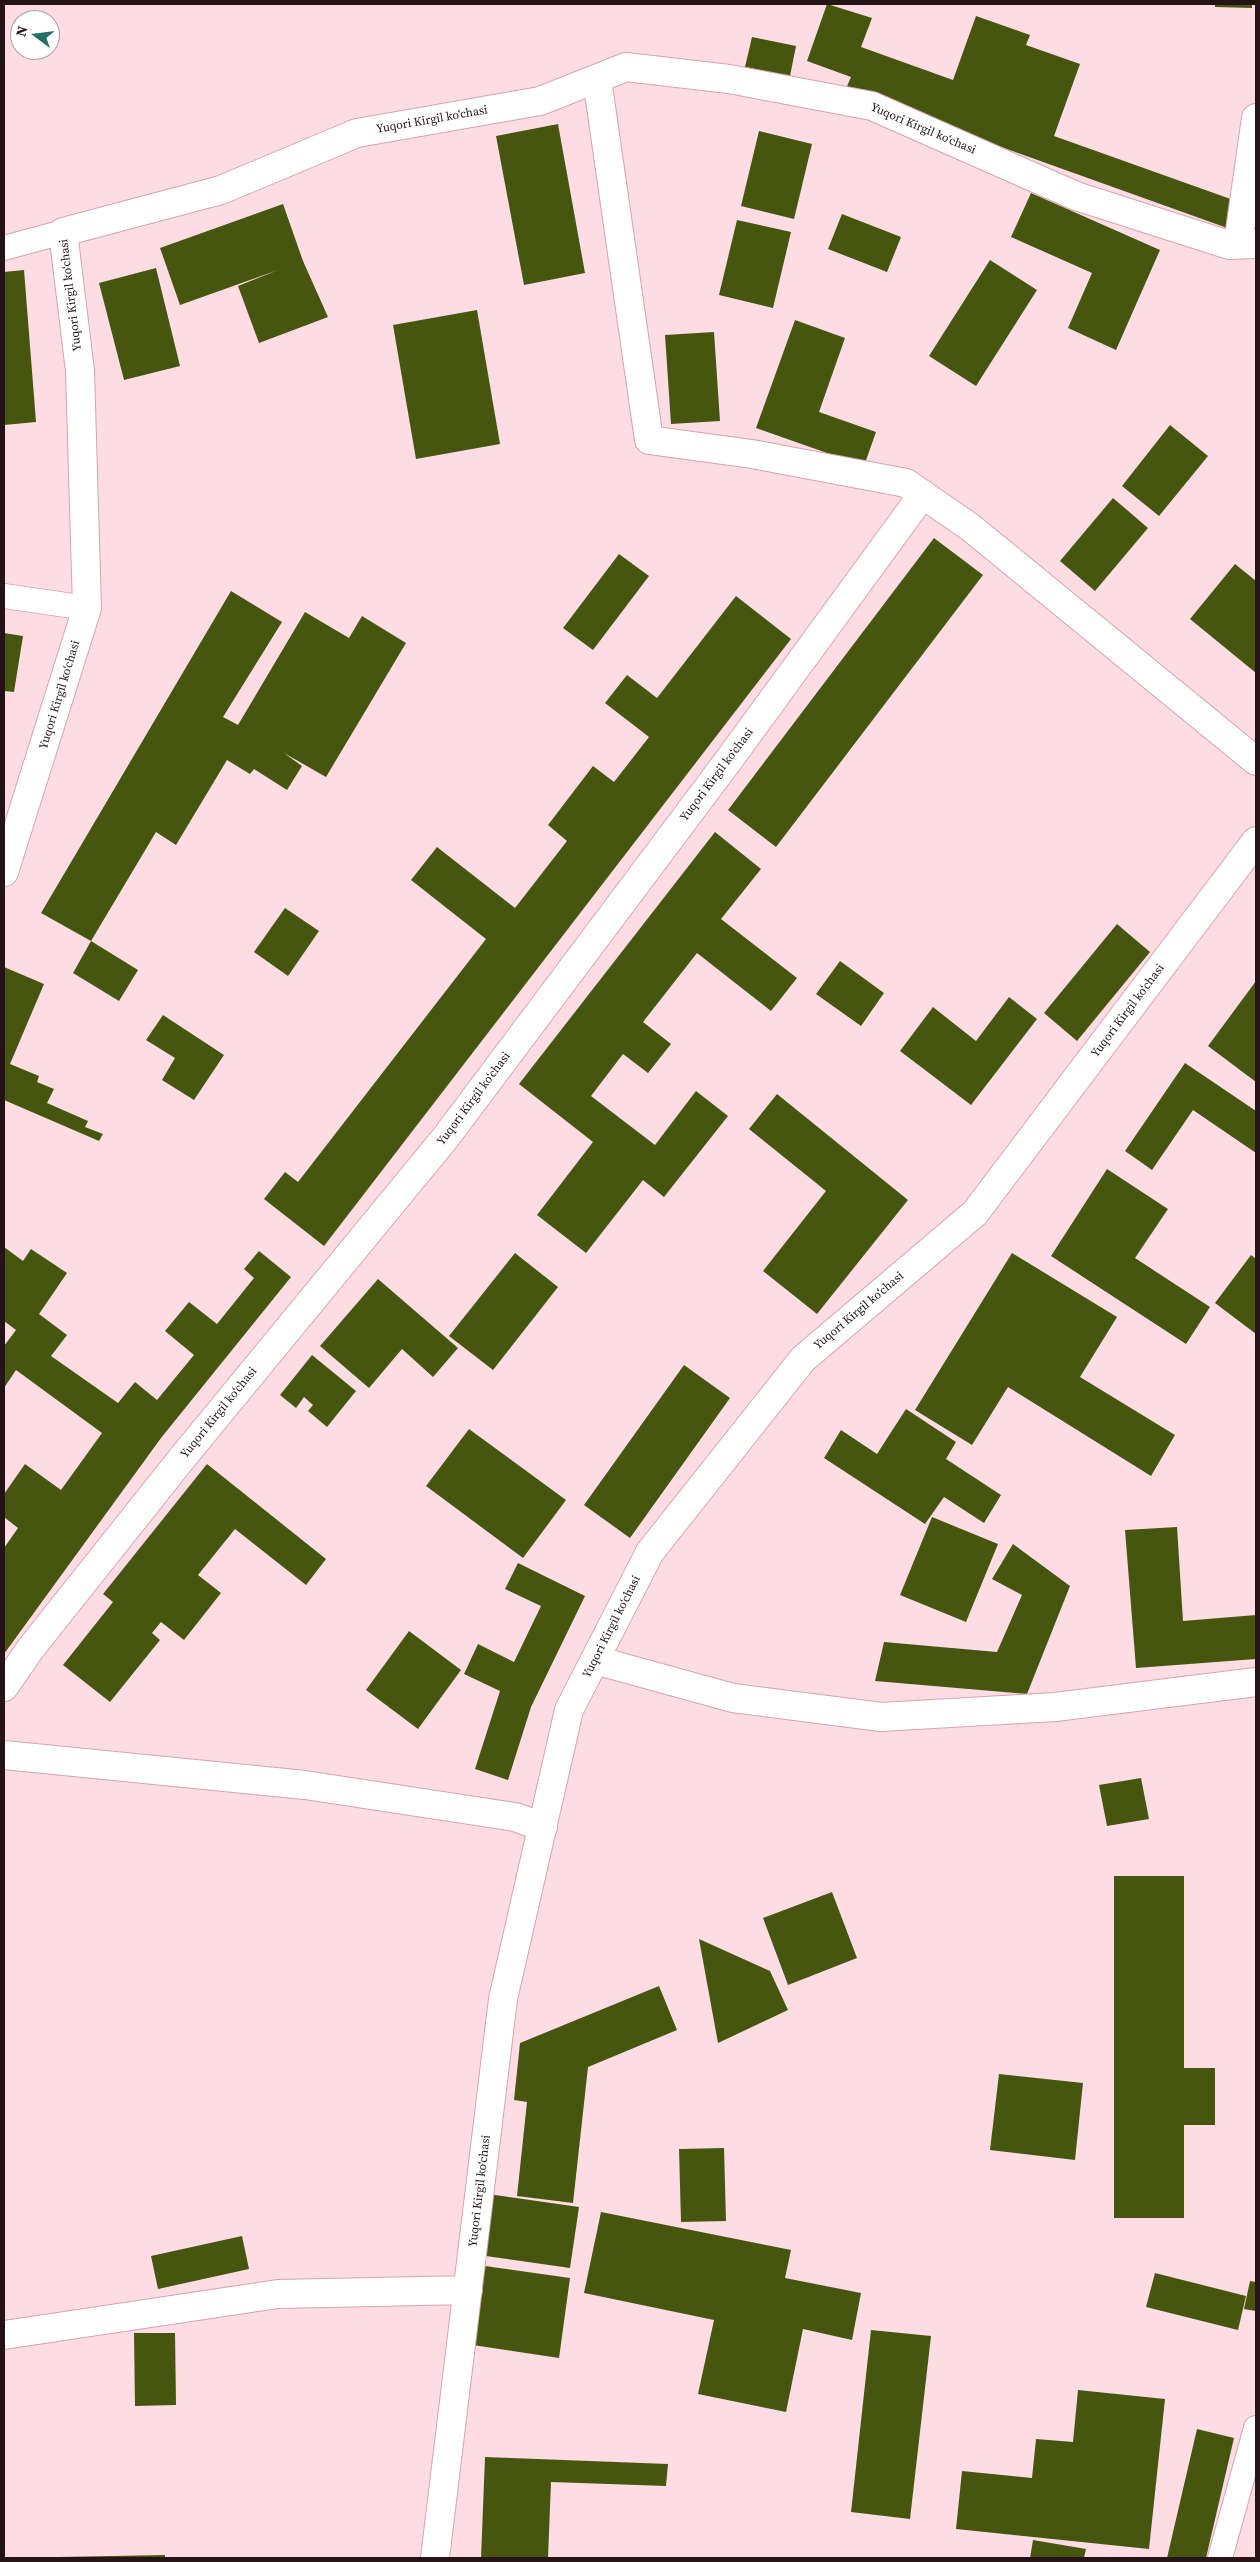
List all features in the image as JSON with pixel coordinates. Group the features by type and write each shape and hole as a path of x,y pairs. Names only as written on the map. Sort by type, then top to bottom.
{"street":[{"name":"Yuqori Kirgil koʻchasi","path":"4,872 87,608 80,372 63,232 221,190 357,133 540,102 626,67 729,79 872,106 1076,196 1229,245 1247,244 1256,118"},
{"path":"597,79 649,440 752,454 906,483 986,539 1256,761"},
{"name":"Yuqori Kirgil koʻchasi","path":"4,1687 31,1648 176,1465 446,1137 728,761 923,494"},
{"name":"Yuqori Kirgil koʻchasi","path":"435,2558 503,1999 569,1710 650,1552 803,1359 975,1213 1256,841"},
{"path":"595,1660 733,1698 881,1717 1055,1707 1256,1682"},
{"path":"4,1755 305,1785 515,1817 543,1827"},
{"path":"4,2335 278,2294 468,2290"}],"lane":[{"path":"4,248 63,232"},
{"path":"4,596 87,608"},
{"path":"1220,2558 1256,2428"}],"building":[{"path":"827,4 872,18 861,47 953,80 976,16 1030,35 1026,45 1080,64 1054,136 1239,202 1230,229 845,91 851,77 807,61"},
{"path":"1215,4 1252,4 1252,8 1215,7"},
{"path":"752,37 796,46 790,76 745,67"},
{"path":"558,124 585,273 524,285 496,136"},
{"path":"759,131 812,144 794,219 741,206"},
{"path":"1031,193 1160,250 1116,350 1068,328 1092,273 1011,237"},
{"path":"283,204 303,261 328,317 259,343 238,286 278,270 180,305 160,248"},
{"path":"842,214 901,237 887,272 828,249"},
{"path":"737,220 791,232 773,308 719,295"},
{"path":"990,260 1037,290 976,386 929,356"},
{"path":"156,268 180,366 124,380 99,283"},
{"path":"24,270 36,422 4,425 4,272"},
{"path":"477,310 500,444 416,459 393,325"},
{"path":"795,320 845,338 819,412 876,432 864,466 756,428"},
{"path":"714,332 720,421 671,424 665,335"},
{"path":"1170,425 1208,456 1159,516 1122,486"},
{"path":"1113,498 1148,528 1095,591 1060,561"},
{"path":"934,538 983,575 776,847 728,810"},
{"path":"619,554 649,576 593,650 563,628"},
{"path":"1235,564 1256,581 1256,673 1190,619"},
{"path":"231,591 282,622 223,717 238,725 305,612 349,638 362,616 406,643 326,777 284,753 302,766 287,790 254,769 250,774 227,760 176,845 156,832 91,941 41,913"},
{"path":"736,596 791,639 324,1246 264,1199 285,1172 298,1182 486,939 411,880 437,847 515,908 567,841 548,825 593,766 614,782 649,737 605,703 627,675 657,698"},
{"path":"4,633 23,636 14,692 4,691"},
{"path":"715,832 761,869 721,919 797,978 771,1011 697,953 643,1022 671,1044 648,1073 623,1054 591,1096 655,1145 696,1091 728,1116 664,1197 643,1180 586,1253 537,1215 593,1142 519,1084"},
{"path":"285,908 319,931 288,976 254,952"},
{"path":"1117,924 1150,952 1077,1041 1044,1013"},
{"path":"91,941 138,970 119,1001 73,973"},
{"path":"840,961 884,993 861,1026 816,994"},
{"path":"4,967 44,984 10,1064 39,1076 37,1082 54,1089 47,1103 88,1121 85,1127 103,1134 99,1141 4,1100"},
{"path":"1256,981 1256,1082 1208,1046"},
{"path":"1009,997 1037,1019 971,1105 900,1051 933,1007 976,1041"},
{"path":"163,1015 224,1055 194,1100 162,1080 175,1058 146,1040"},
{"path":"1185,1063 1256,1111 1256,1153 1193,1110 1152,1170 1125,1151"},
{"path":"777,1094 908,1200 817,1314 763,1271 826,1191 749,1129"},
{"path":"1107,1169 1168,1209 1135,1258 1210,1307 1186,1344 1051,1256"},
{"path":"4,1247 23,1261 31,1249 67,1273 39,1314 67,1335 51,1356 118,1403 135,1382 157,1400 194,1355 165,1331 189,1302 217,1324 254,1278 244,1269 259,1251 291,1277 161,1438 4,1654 4,1548 18,1528 4,1517 4,1494 25,1464 61,1490 102,1433 16,1370 4,1388 4,1346 16,1330 4,1321"},
{"path":"515,1253 558,1287 493,1370 449,1336"},
{"path":"1012,1253 1117,1317 1080,1377 1175,1435 1151,1476 1008,1387 972,1445 915,1410"},
{"path":"1251,1255 1256,1259 1256,1334 1215,1303"},
{"path":"378,1279 458,1348 433,1377 402,1349 369,1388 320,1346"},
{"path":"312,1355 356,1391 327,1427 308,1411 313,1405 304,1397 296,1408 280,1395"},
{"path":"684,1365 730,1398 630,1538 584,1505"},
{"path":"906,1409 956,1442 946,1459 1001,1495 984,1523 944,1497 925,1524 824,1458 841,1430 877,1454"},
{"path":"469,1429 566,1500 523,1558 426,1486"},
{"path":"207,1464 326,1559 306,1585 235,1529 198,1575 221,1593 184,1640 161,1622 152,1633 160,1640 110,1702 63,1665 113,1602 103,1594"},
{"path":"932,1517 998,1544 966,1622 900,1595"},
{"path":"1177,1527 1183,1621 1256,1615 1256,1659 1136,1668 1125,1530"},
{"path":"1013,1544 1070,1586 1027,1694 875,1681 884,1642 997,1652 1022,1595 992,1579"},
{"path":"518,1563 585,1596 531,1707 508,1780 475,1769 500,1691 464,1674 478,1644 514,1662 541,1606 505,1589"},
{"path":"409,1631 461,1670 418,1729 366,1690"},
{"path":"1141,1778 1149,1819 1107,1826 1099,1785"},
{"path":"1114,1876 1184,1876 1184,2068 1215,2068 1215,2125 1184,2125 1184,2218 1114,2218"},
{"path":"832,1892 857,1958 788,1985 763,1918"},
{"path":"699,1939 770,1971 788,2010 718,2043"},
{"path":"659,1986 677,2030 588,2067 573,2203 517,2196 527,2102 514,2100 520,2043"},
{"path":"999,2074 1083,2083 1075,2160 990,2150"},
{"path":"724,2148 726,2221 681,2222 679,2149"},
{"path":"488,2194 579,2207 570,2268 479,2255"},
{"path":"601,2212 791,2250 785,2278 861,2293 852,2340 803,2329 786,2412 698,2394 714,2320 584,2293"},
{"path":"242,2236 249,2269 158,2289 151,2256"},
{"path":"478,2265 570,2278 559,2358 466,2344"},
{"path":"1155,2273 1246,2296 1238,2330 1146,2307"},
{"path":"1250,2281 1256,2282 1256,2311 1244,2309"},
{"path":"871,2330 931,2336 910,2519 851,2512"},
{"path":"134,2333 175,2333 176,2405 135,2406"},
{"path":"1078,2390 1165,2399 1149,2549 956,2529 962,2471 1032,2478 1036,2439 1073,2442"},
{"path":"1197,2429 1234,2438 1206,2558 1167,2558"},
{"path":"485,2457 668,2464 666,2486 551,2482 548,2558 481,2558"},
{"path":"1033,2540 1086,2549 1084,2558 1030,2558"},
{"path":"165,2555 165,2558 59,2558 59,2557"}]}
